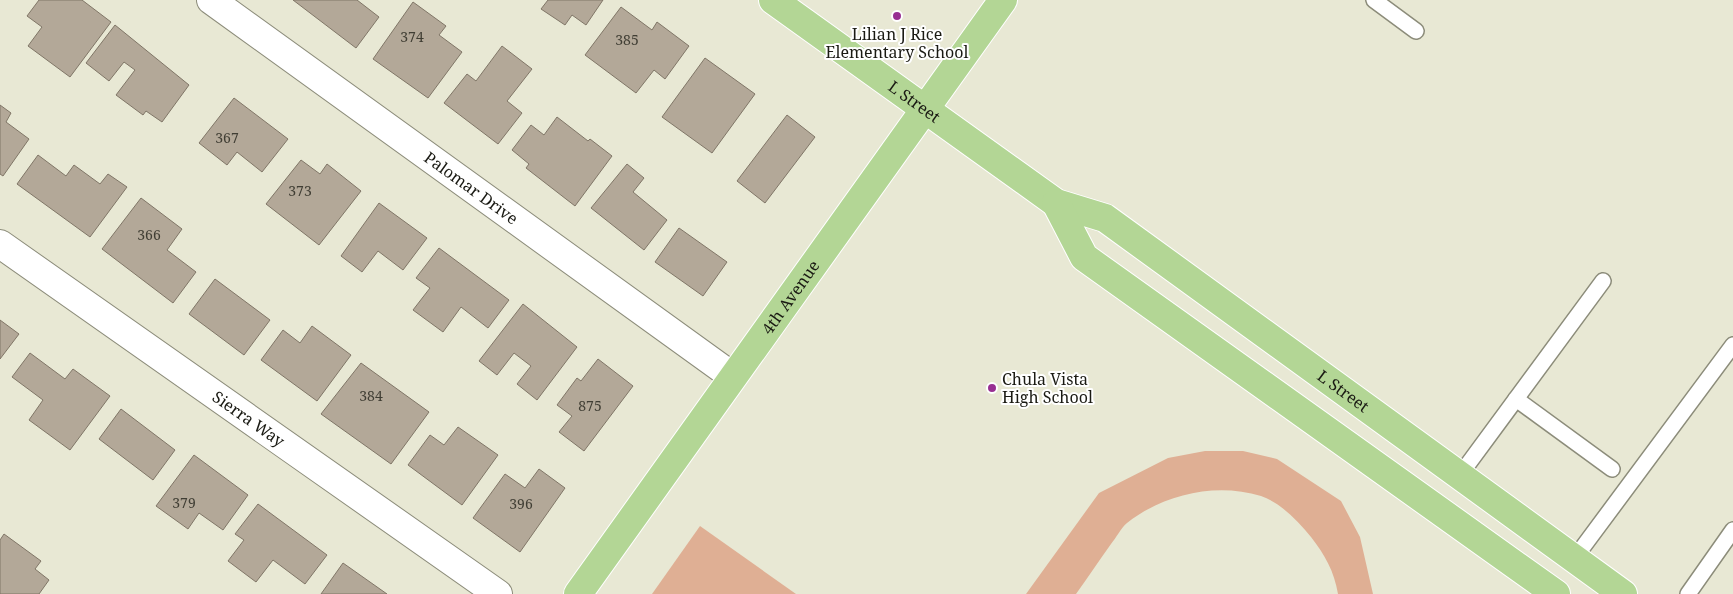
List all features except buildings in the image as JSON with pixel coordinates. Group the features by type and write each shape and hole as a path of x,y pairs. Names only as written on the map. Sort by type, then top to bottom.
{"main road":[{"name":"L Street","path":"773,0 1056,203 1105,218 1623,594"},
{"name":"4th Avenue","path":"578,594 732,376 1003,0"},
{"name":"L Street","path":"1056,203 1084,257 1556,594"}],"street":[{"name":"Palomar Drive","path":"212,0 732,376"},
{"name":"Sierra Way","path":"0,244 498,594"}],"lane":[{"path":"1374,0 1416,31"},
{"path":"1460,475 1603,281"},
{"path":"1574,559 1733,345"},
{"path":"1516,399 1612,469"},
{"path":"1688,594 1733,530"}],"shaded area":[{"path":"1205,451 1243,451 1277,459 1341,501 1360,537 1373,594 1338,594 1334,578 1321,550 1289,513 1261,496 1226,490 1191,493 1174,498 1157,505 1127,523 1076,594 1026,594 1099,493 1168,458"},
{"path":"700,526 796,594 652,594"}],"place":[{"name":"Lilian J Rice Elementary School","path":"897,16"},
{"name":"Chula Vista High School","path":"992,388"}]}
